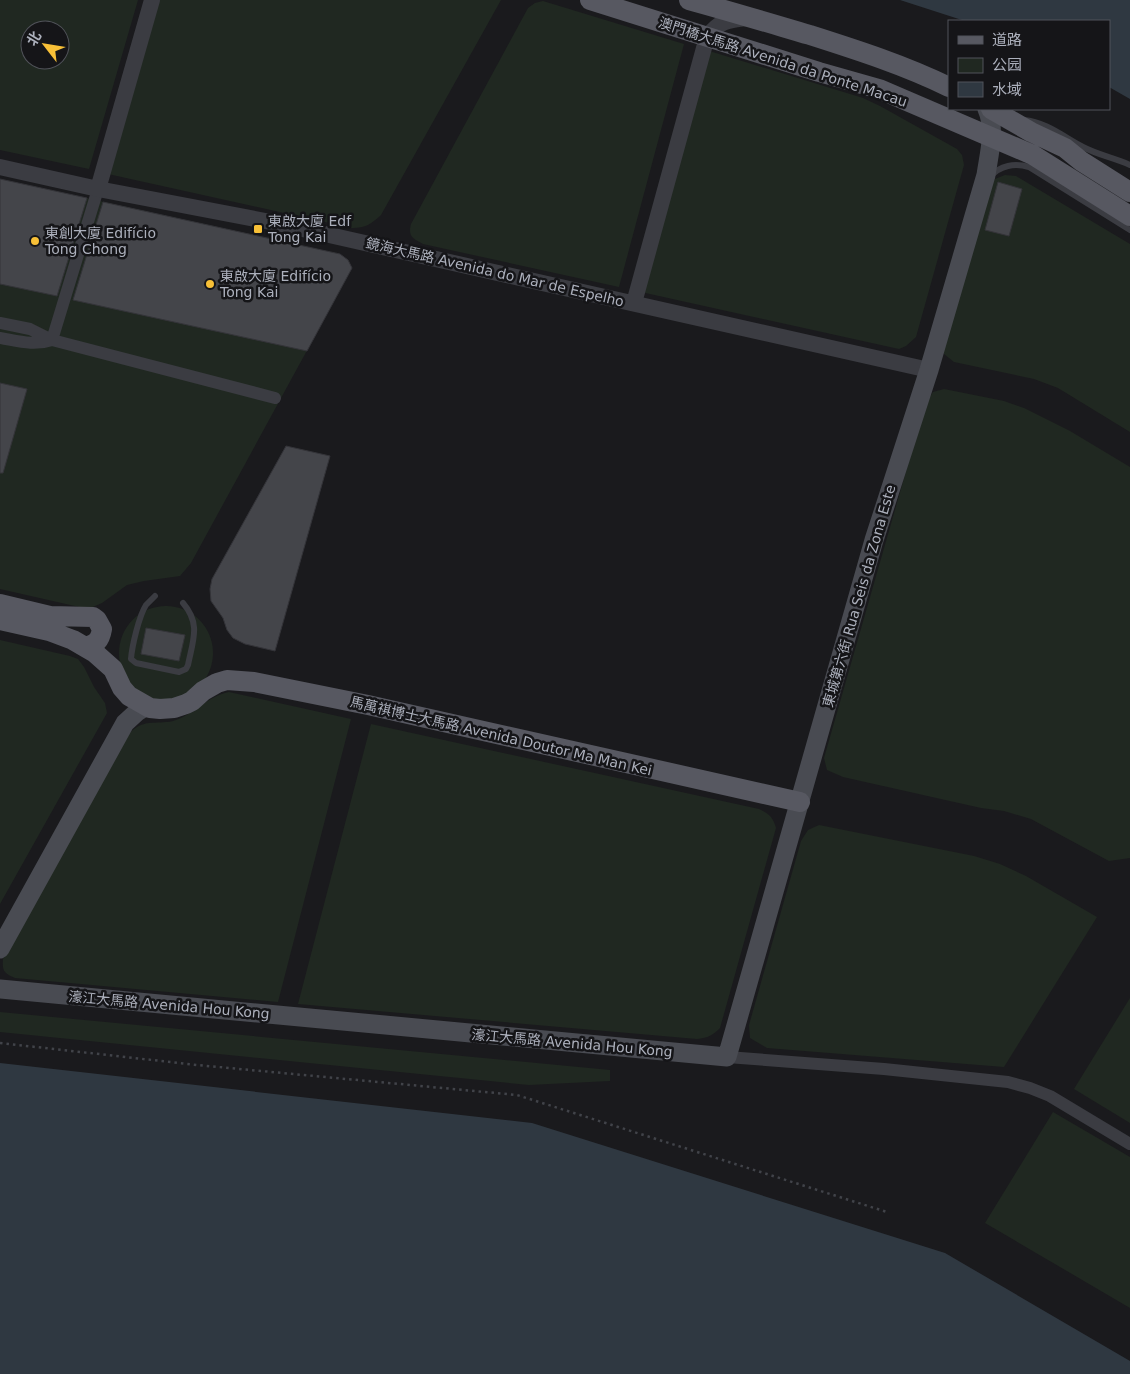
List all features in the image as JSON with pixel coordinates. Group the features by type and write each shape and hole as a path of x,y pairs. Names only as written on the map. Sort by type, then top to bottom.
{"main road":[{"name":"澳門橋大馬路 Avenida da Ponte Macau","path":"590,0 879,89 1033,154 1130,216"},
{"path":"689,0 860,51 948,88"},
{"name":"東城第六街 Rua Seis da Zona Este","path":"727,1057 874,540 929,370 986,175 991,136 991,120 987,110"},
{"path":"999,113 1065,148 1130,192"},
{"path":"1065,148 1085,153 1130,177"},
{"path":"0,604 50,616 93,617 102,629 101,638 95,644 85,647"},
{"path":"0,620 49,631 73,640 85,647 113,669 122,688 145,706 125,723 0,949"},
{"name":"馬萬祺博士大馬路 Avenida Doutor Ma Man Kei","path":"145,706 160,709 174,708 192,701 203,691 227,680 254,682 800,802"},
{"name":"濠江大馬路 Avenida Hou Kong","path":"0,989 727,1057"}],"street":[{"path":"52,340 98,189 152,0"},
{"path":"634,303 707,37 720,23 751,18"},
{"name":"鏡海大馬路 Avenida do Mar de Espelho","path":"0,167 98,189 276,223 929,370"},
{"path":"0,323 30,329 52,340 275,398"},
{"path":"0,338 38,344 52,340"},
{"name":"濠江大馬路 Avenida Hou Kong","path":"727,1057 884,1069 1008,1082 1050,1096 1130,1144"}],"lane":[{"path":"999,113 1043,124 1084,148 1130,165"},
{"path":"982,187 992,174 1004,167 1016,165 1029,167 1130,230"},
{"path":"155,596 146,605 138,628 131,659 136,663 179,672 186,669 194,634 192,614 184,603"}],"path":[{"path":"0,1043 207,1066 517,1095 887,1212"}],"green space":[{"path":"0,0 138,0 89,169 0,150"},
{"path":"158,0 501,0 381,215 368,225 352,228 108,174"},
{"path":"543,1 684,44 619,287 423,244 414,238 410,231 411,224 528,8 535,3"},
{"path":"706,50 863,98 957,149 962,155 964,165 916,337 906,346 899,349 641,292"},
{"path":"1005,175 1016,176 1130,244 1130,432 1058,388 1034,379 954,362 944,354 942,345 986,192 995,179"},
{"path":"0,179 340,254 352,268 191,563 180,576 127,585 102,603 88,609 0,589"},
{"path":"944,389 1004,401 1024,408 1070,431 1130,467 1130,858 1109,861 1031,819 1004,811 981,808 843,777 827,770 824,758 925,405 933,392"},
{"path":"166,606 184,609 199,620 210,635 213,653 210,671 199,686 184,697 166,700 148,697 133,686 122,671 119,653 122,635 133,620 148,609"},
{"path":"0,640 78,659 105,703 107,713 0,904"},
{"path":"229,692 351,719 278,1002 15,978 6,973 3,969 3,959 129,734 144,724 167,722 181,718 214,697"},
{"path":"371,724 759,809 768,814 776,828 720,1028 710,1036 697,1039 298,1004"},
{"path":"819,825 974,856 1000,864 1026,876 1097,917 1004,1067 767,1048 750,1038 749,1025 801,841 808,830"},
{"path":"1130,998 1130,1123 1074,1089"},
{"path":"0,1012 610,1070 610,1081 529,1085 0,1032"},
{"path":"1053,1112 1130,1157 1130,1308 985,1223"}],"water":[{"path":"900,0 1130,0 1130,99 1110,88 1110,20 962,20"},
{"path":"0,1063 532,1123 945,1253 1130,1361 1130,1374 0,1374"}],"building":[{"name":"東創大廈 Edifício Tong Chong","path":"0,179 87,198 57,296 0,284"},
{"path":"998,182 1022,189 1009,236 985,230"},
{"name":"東啟大廈 Edifício Tong Kai","path":"103,202 340,254 348,260 352,268 307,351 73,300"},
{"path":"0,383 27,389 3,473 0,473"},
{"path":"286,446 330,456 275,651 245,644 233,638 227,630 223,618 211,601 210,589 212,579"},
{"path":"146,628 185,635 179,661 141,654"}],"place":[{"name":"東啟大廈 Edf Tong Kai","path":"258,229"},
{"name":"東創大廈 Edifício Tong Chong","path":"35,241"},
{"name":"東啟大廈 Edifício Tong Kai","path":"210,284"}]}
